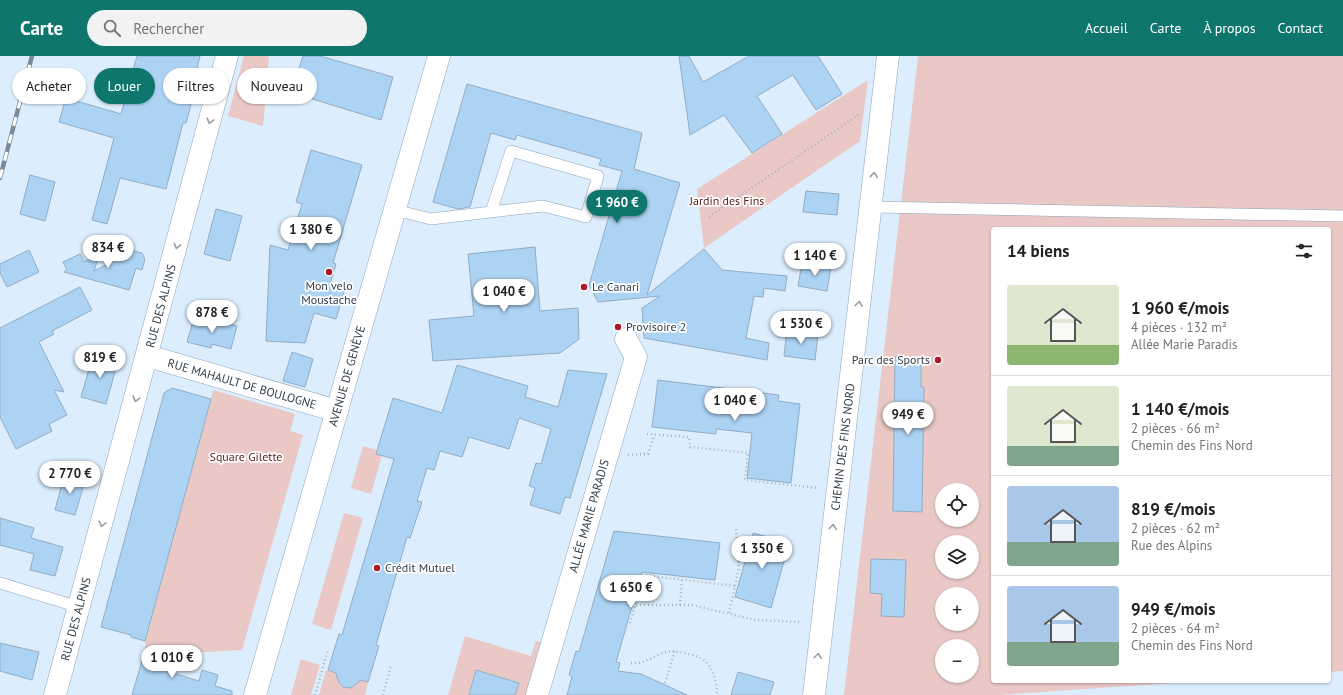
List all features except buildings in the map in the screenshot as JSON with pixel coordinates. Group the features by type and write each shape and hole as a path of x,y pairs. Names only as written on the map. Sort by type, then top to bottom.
{"street":[{"name":"RUE DES ALPINS","path":"55,695 148,356 227,56"},
{"name":"AVENUE DE GENÈVE","path":"255,695 439,56"},
{"name":"CHEMIN DES FINS NORD","path":"814,695 888,56"},
{"name":"ALLÉE MARIE PARADIS","path":"537,695 636,356 626,339"},
{"name":"RUE MAHAULT DE BOULOGNE","path":"148,356 337,411"}],"lane":[{"path":"395,210 431,219 543,206 586,217 598,176 510,151 491,212"},
{"path":"871,207 1343,216"},
{"path":"0,583 79,606"}],"path":[{"path":"709,217 840,127"},
{"path":"647,434 689,437 690,447 748,453 745,480 838,490"},
{"path":"607,455 648,454 654,435"},
{"path":"729,613 739,568 736,526"},
{"path":"630,624 644,575 735,586"},
{"path":"680,605 682,579"},
{"path":"636,605 680,605 762,620 822,624"},
{"path":"315,695 328,648"},
{"path":"665,683 675,651"},
{"path":"631,663 637,663 664,653 675,651 700,657 706,661 716,683 717,695"},
{"path":"383,695 391,665"}],"green space":[{"path":"244,56 269,56 268,68 241,68"},
{"name":"Parc des Sports","path":"918,56 1343,56 1343,671 1331,672 1331,227 991,227 991,683 1173,683 999,695 844,695"},
{"name":"Jardin des Fins","path":"868,80 860,141 704,248 697,189"},
{"path":"237,82 237,104 265,104 263,126 228,116"},
{"name":"Square Gilette","path":"213,390 295,414 290,431 303,435 242,650 171,654 146,647 145,641"},
{"path":"363,446 377,450 382,455 371,494 351,488"},
{"path":"344,513 363,518 331,630 312,624"},
{"path":"465,636 531,656 536,641 548,644 532,695 515,695 518,682 476,670 469,695 448,695"},
{"path":"301,659 320,665 311,695 291,695"},
{"path":"326,670 337,673 338,681 344,687 351,688 360,680 368,682 365,695 319,695"}],"railway":[{"path":"0,178 32,56"}],"place":[{"name":"Mon velo Moustache","path":"329,272"},
{"name":"Le Canari","path":"584,287"},
{"name":"Provisoire 2","path":"618,327"},
{"name":"Parc des Sports","path":"938,360"},
{"name":"Crédit Mutuel","path":"377,568"}]}
